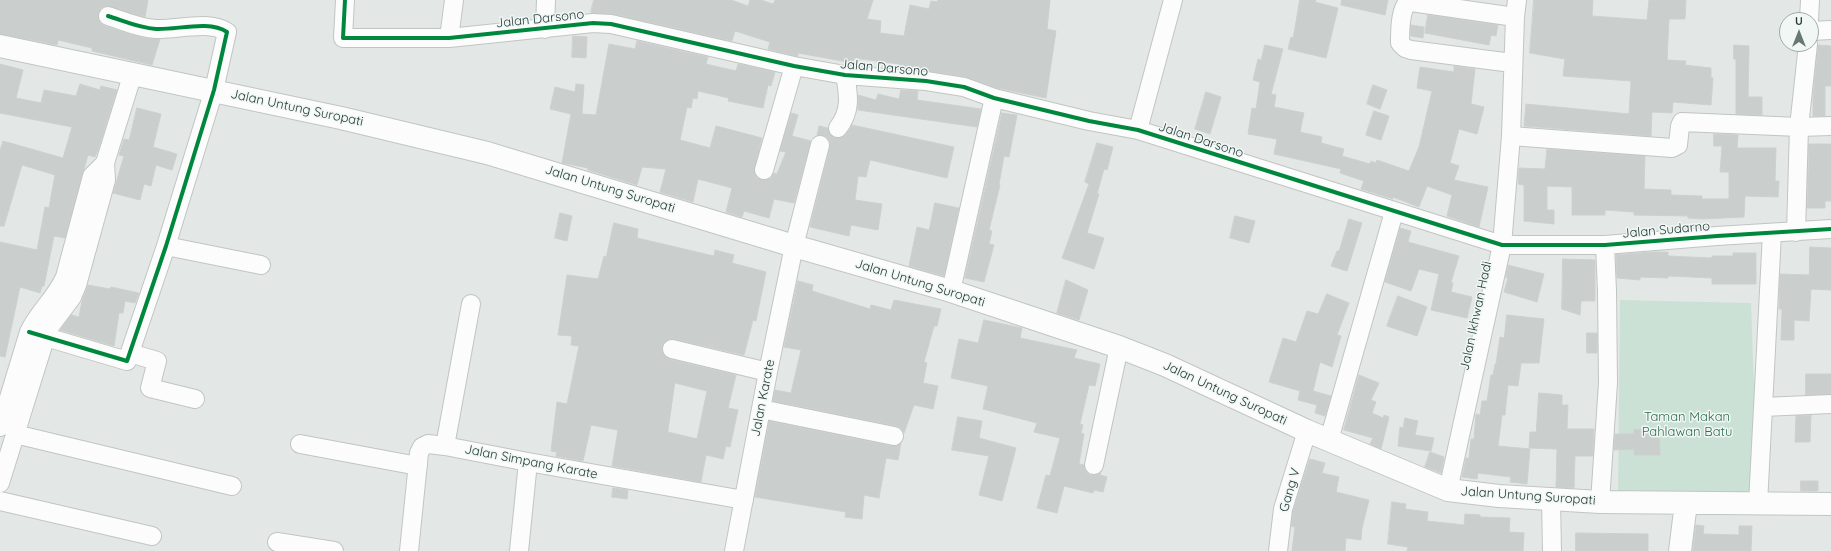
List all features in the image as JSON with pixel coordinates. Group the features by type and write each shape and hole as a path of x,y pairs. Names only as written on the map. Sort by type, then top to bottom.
{"main road":[{"name":"Jalan Untung Suropati","path":"0,46 214,90 341,118 487,153 794,246 951,291 1119,347 1165,365 1308,431 1448,490 1499,496 1600,502 1831,504"},
{"path":"1680,551 1686,503"}],"street":[{"name":"Jalan Darsono","path":"344,0 343,38 449,38 593,23 611,24 794,66 845,76 926,81 964,87 994,98 1089,121 1138,130 1502,245"},
{"path":"449,38 454,0"},
{"path":"545,29 546,0"},
{"path":"1138,130 1173,0"},
{"path":"1809,12 1810,0"},
{"path":"1513,65 1512,63 1411,50 1405,48 1400,43 1400,35 1404,7 1407,3 1411,2 1516,9"},
{"name":"Jalan Ikhwan Hadi","path":"1448,490 1502,245 1511,136 1516,9"},
{"path":"37,334 127,361 166,246 214,90 227,32 222,29 194,26 170,29 140,27 108,16"},
{"path":"1819,31 1831,30"},
{"path":"1796,232 1799,127 1807,52"},
{"path":"764,170 794,66"},
{"path":"0,483 8,430 37,334 36,320 59,290 65,277 92,176 105,163 133,73"},
{"path":"838,128 844,120 849,102 845,76"},
{"path":"951,291 994,98"},
{"path":"1511,136 1672,148 1678,145 1680,126 1682,122 1799,127 1831,126"},
{"name":"Jalan Karate","path":"734,551 794,246 820,145"},
{"path":"1330,440 1394,212"},
{"name":"Jalan Sudarno","path":"1502,245 1605,245 1831,229"},
{"path":"1758,504 1772,232"},
{"path":"1600,502 1608,383 1605,245"},
{"path":"166,246 261,264"},
{"path":"445,446 471,304"},
{"path":"1094,464 1119,347"},
{"path":"672,349 768,372"},
{"path":"130,353 157,361 150,388 195,399"},
{"path":"1763,408 1831,404"},
{"path":"761,410 894,436"},
{"path":"8,430 232,486"},
{"name":"Gang V","path":"1278,551 1283,510 1308,431"},
{"path":"300,444 418,466"},
{"name":"Jalan Simpang Karate","path":"409,551 419,453 422,447 428,444 744,500"},
{"path":"519,551 528,462"},
{"path":"1551,499 1552,551"},
{"path":"0,501 152,536"},
{"path":"277,542 334,551"}],"green space":[{"name":"Taman Makan Pahlawan Batu","path":"1620,300 1751,303 1758,496 1618,492"}],"building":[{"path":"0,0 148,0 145,17 106,6 101,8 98,18 100,23 105,26 141,37 160,39 152,65 92,51 92,48 58,40 57,45 0,34"},
{"path":"594,0 731,0 748,6 750,0 761,0 773,4 775,0 873,0 867,19 881,21 880,33 904,36 910,5 929,9 931,1 937,2 938,0 1050,0 1047,29 1056,31 1046,98 997,88 966,77 898,68 899,64 854,58 853,63 798,53 798,56 796,56 768,49 770,42 735,31 732,41 613,14 594,13 591,12"},
{"path":"1300,0 1316,0 1315,2 1338,8 1326,58 1288,49 1291,37 1293,38"},
{"path":"1342,0 1388,0 1385,15 1341,5"},
{"path":"1534,0 1593,0 1592,16 1647,20 1649,0 1686,0 1685,19 1669,19 1667,60 1686,61 1685,65 1711,68 1711,78 1713,78 1711,105 1673,102 1672,113 1652,112 1651,136 1524,126 1526,104 1629,114 1631,81 1563,76 1565,59 1530,53"},
{"path":"1428,15 1498,25 1496,36 1491,35 1489,45 1425,33"},
{"path":"1411,25 1424,27 1423,38 1411,36"},
{"path":"573,36 587,37 586,58 572,57"},
{"path":"637,41 708,57 706,64 736,71 738,64 775,72 771,86 768,85 763,108 728,101 729,98 698,91 697,99 693,98 691,108 687,107 680,140 710,148 716,126 762,138 754,172 757,178 766,180 771,178 774,173 777,174 786,152 780,151 791,113 798,115 792,136 811,141 794,203 774,199 769,218 744,211 742,217 726,212 732,188 698,179 693,202 660,192 666,169 642,167 637,185 588,170 588,168 562,163 571,114 550,109 555,87 575,92 576,84 584,85 582,114 596,115 609,44 635,49"},
{"path":"1265,45 1283,49 1271,94 1276,95 1274,107 1304,113 1300,132 1322,137 1321,143 1344,149 1342,156 1370,164 1371,161 1376,163 1377,160 1409,171 1419,147 1432,91 1417,88 1420,67 1454,72 1454,66 1475,69 1471,104 1484,107 1477,134 1459,129 1450,163 1459,166 1454,180 1488,187 1479,227 1447,216 1452,195 1427,186 1419,207 1393,197 1393,199 1361,189 1364,181 1340,173 1341,169 1274,154 1277,139 1248,134 1252,108 1256,109 1260,82 1253,80 1258,59 1261,60"},
{"path":"1734,45 1749,46 1748,97 1762,97 1762,115 1736,114 1736,59 1734,59"},
{"path":"1819,45 1831,46 1831,86 1825,86 1825,116 1813,116 1813,98"},
{"path":"0,64 23,70 16,98 41,103 44,90 76,96 80,84 100,90 101,86 117,90 95,157 88,155 65,238 54,236 44,286 42,286 40,293 20,287 5,357 0,356 0,242 37,250 45,207 49,208 55,175 22,165 4,226 0,226 0,151 3,141 63,158 72,127 0,113"},
{"path":"1373,85 1387,90 1380,109 1367,104"},
{"path":"901,90 918,91 917,100 981,109 977,127 858,110 858,95 876,100 878,94 899,99"},
{"path":"1206,92 1221,97 1210,134 1195,129"},
{"path":"137,108 161,114 153,147 177,154 172,170 156,165 151,186 144,184 140,200 113,193 124,156 119,155 124,139 129,140"},
{"path":"1374,111 1389,116 1381,140 1366,135"},
{"path":"1002,113 1017,115 1009,157 1004,156 1000,185 989,230 992,231 989,244 994,245 984,282 965,278"},
{"path":"852,125 954,147 947,178 870,160 866,177 858,176 855,200 882,204 878,230 851,225 849,236 810,227 830,147 830,142 827,137 817,135 819,126 828,128 832,136 838,138 846,134"},
{"path":"1714,134 1738,135 1737,148 1776,148 1775,181 1779,181 1778,197 1745,196 1744,217 1702,219 1688,218 1688,216 1634,215 1634,212 1605,210 1605,215 1572,215 1572,187 1547,186 1547,210 1554,210 1554,224 1524,221 1524,185 1518,184 1519,168 1545,169 1547,149 1645,156 1644,189 1671,190 1671,195 1702,196 1702,199 1729,199 1729,172 1720,172 1722,146 1714,146"},
{"path":"1097,143 1113,147 1107,170 1104,169 1097,194 1099,194 1087,233 1104,238 1094,269 1062,258 1089,184 1085,182"},
{"path":"1809,144 1831,144 1831,201 1825,201 1825,208 1807,208"},
{"path":"935,203 959,208 944,276 909,266 917,227 929,230"},
{"path":"560,213 572,216 567,241 555,238"},
{"path":"1235,216 1255,221 1249,243 1230,238"},
{"path":"1349,219 1362,223 1347,271 1331,266 1337,251 1339,251"},
{"path":"614,223 638,229 637,238 714,256 715,250 734,255 732,263 766,272 756,321 753,320 744,355 674,339 669,339 662,346 662,352 669,359 736,375 728,408 738,410 730,447 726,446 723,459 706,455 701,482 612,466 618,430 591,425 583,461 556,456 557,452 551,451 557,402 567,404 579,346 571,345 572,336 558,335 567,275 598,279 604,256 606,257","holes":["675,383 707,391 697,439 668,432"]},
{"path":"1400,228 1411,231 1408,242 1459,256 1451,282 1453,283 1451,292 1472,297 1467,318 1431,310 1439,274 1419,269 1411,291 1385,282"},
{"path":"1810,247 1831,248 1831,290 1811,289 1809,321 1794,320 1794,340 1781,340 1782,309 1779,309 1780,274 1809,275"},
{"path":"1668,252 1668,256 1712,258 1712,256 1733,256 1733,253 1756,253 1756,284 1712,284 1712,278 1668,276 1668,278 1640,277 1640,280 1617,278 1616,255"},
{"path":"1563,259 1595,260 1595,301 1581,301 1580,315 1562,309"},
{"path":"1508,265 1544,274 1537,302 1504,292 1508,278 1506,277"},
{"path":"1066,280 1088,290 1079,320 1057,313"},
{"path":"798,281 813,285 812,291 870,309 871,305 891,310 894,300 941,309 937,326 934,326 924,362 927,363 923,383 938,386 933,409 914,405 904,433 901,428 896,426 773,401 775,390 791,393 801,350 784,347"},
{"path":"88,285 110,289 111,287 139,293 135,303 125,301 123,313 119,313 114,346 60,330 71,315 79,317 82,301"},
{"path":"1327,294 1349,303 1337,335 1341,336 1332,367 1320,362 1313,391 1331,396 1325,416 1315,413 1317,405 1298,400 1300,391 1269,382 1283,338 1296,342 1307,311 1318,314"},
{"path":"1398,296 1427,307 1417,336 1387,326"},
{"path":"1507,315 1544,319 1539,363 1521,363 1518,386 1508,385 1505,415 1502,415 1498,446 1530,449 1527,484 1510,482 1511,477 1478,473 1477,479 1462,477 1466,458 1469,458 1471,439 1474,439 1476,414 1480,415 1482,401 1487,401 1491,375 1493,375 1496,364 1500,337 1504,338"},
{"path":"984,320 1022,328 1020,338 1077,350 1074,358 1100,364 1095,386 1089,385 1080,424 1083,425 1081,433 1084,434 1079,464 1084,465 1087,473 1091,475 1101,473 1100,475 1107,477 1103,492 1094,490 1093,493 1064,486 1057,513 1037,508 1046,475 1050,476 1060,438 1034,432 1037,423 983,409 988,386 951,378 959,339 978,343"},
{"path":"1587,333 1597,333 1597,353 1587,353"},
{"path":"1806,374 1831,374 1831,394 1806,395"},
{"path":"1359,375 1379,383 1371,400 1376,402 1372,413 1383,418 1384,415 1389,417 1381,449 1370,444 1373,438 1344,430"},
{"path":"1539,393 1562,395 1562,405 1568,405 1567,429 1594,429 1593,456 1575,456 1574,488 1556,487 1557,449 1529,448 1530,432 1536,432"},
{"path":"1811,415 1810,442 1795,442 1796,416"},
{"path":"958,417 982,421 979,438 1016,448 1002,501 979,495 989,456 952,450"},
{"path":"1405,418 1418,421 1415,435 1434,438 1431,451 1398,446 1400,427 1403,428"},
{"path":"769,421 892,446 901,443 898,460 886,458 879,498 864,495 862,519 845,517 846,512 755,497"},
{"path":"1659,429 1660,455 1634,455 1634,449 1614,450 1615,434 1634,434 1634,430"},
{"path":"1430,452 1444,457 1441,473 1425,467"},
{"path":"1310,459 1325,463 1322,473 1339,477 1336,492 1369,500 1362,528 1361,540 1346,538 1345,551 1292,551 1295,527 1291,526 1293,511"},
{"path":"1801,481 1818,481 1818,491 1801,491"},
{"path":"613,488 628,490 627,499 612,497"},
{"path":"1392,502 1406,504 1405,509 1428,512 1427,521 1464,525 1465,514 1480,515 1480,517 1510,518 1509,532 1524,533 1523,551 1407,551 1408,547 1388,544"},
{"path":"1696,525 1704,526 1703,534 1739,535 1739,526 1752,526 1751,551 1693,551"},
{"path":"1576,533 1648,534 1648,551 1576,551"}],"cycle path":[{"path":"345,0 343,38 449,38 593,23 611,24 794,66 845,75 926,81 964,87 994,98 1089,121 1138,130 1502,245 1605,245 1831,229"},
{"path":"29,332 127,361 166,246 214,90 227,32 220,28 202,26 156,29 138,26 108,16"}]}
